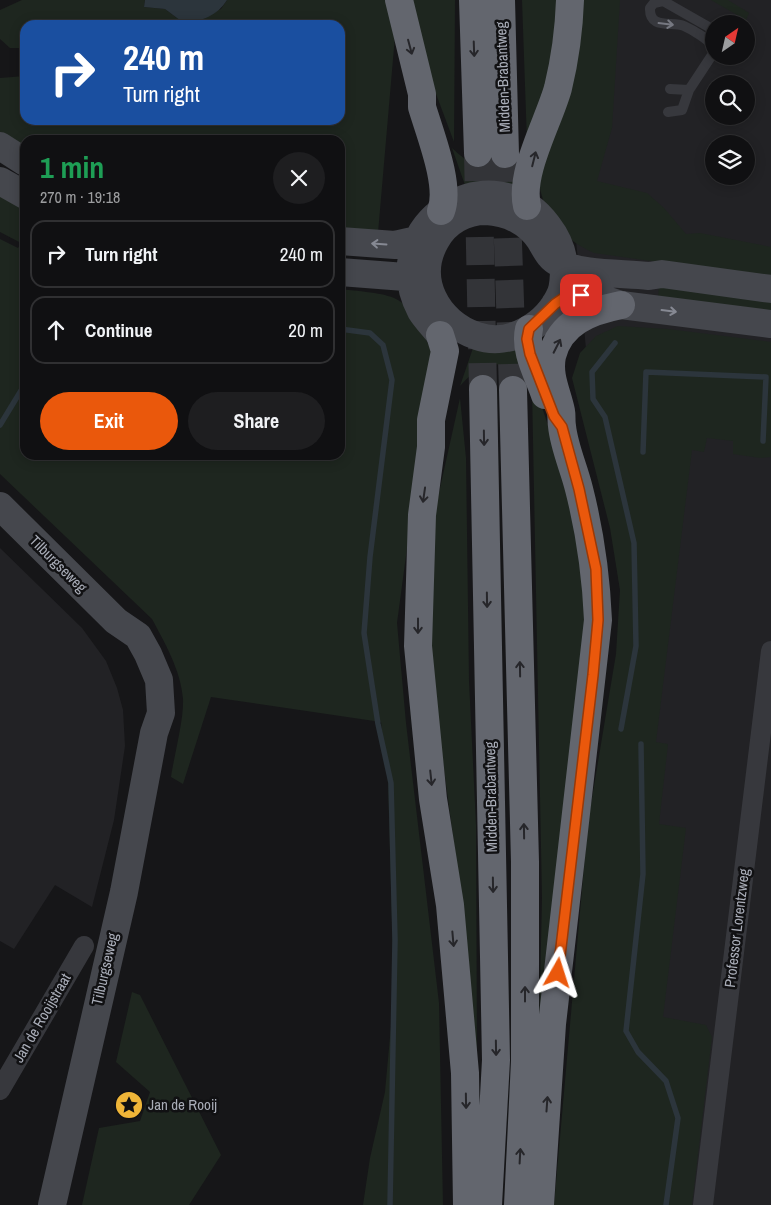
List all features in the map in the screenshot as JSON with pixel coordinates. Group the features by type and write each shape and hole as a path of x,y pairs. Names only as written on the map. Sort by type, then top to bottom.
{"highway":[{"path":"399,0 422,94 422,107 444,186 444,201 452,211"},
{"name":"Midden-Brabantweg","path":"472,0 478,153"},
{"name":"Midden-Brabantweg","path":"501,0 506,154"},
{"path":"526,206 524,195 537,144 557,89 561,72 568,36 570,0"},
{"path":"540,1205 553,1014 598,620 596,569 551,374 555,347 577,319 600,310 621,305"},
{"path":"529,329 527,339 530,354 554,416 562,427"},
{"path":"447,330 432,420 431,447 422,515 418,646 433,799 450,905 465,1073 467,1205"},
{"name":"Midden-Brabantweg","path":"483,389 496,1060 488,1205"},
{"path":"513,390 525,862 525,1061 518,1205"}],"main road":[{"path":"0,146 20,159"},
{"path":"0,181 20,192"},
{"path":"555,304 561,292 562,256 544,219 526,206 510,198 489,195 472,196 452,211 427,224 417,240 411,258 422,311 447,330 478,337 508,337 529,329 555,304 568,295 594,296 621,305 771,324"},
{"path":"452,211 463,216 481,212 513,216 531,228 550,258 562,256 648,276 662,274 771,289"},
{"path":"345,283 387,287 407,292 418,289 427,276 430,253 452,211"},
{"path":"345,241 395,245 417,240"},
{"path":"345,272 389,275 418,289"},
{"name":"Tilburgseweg","path":"0,506 116,622 141,679 154,733 124,892 52,1205"}],"street":[{"name":"Professor Lorentzweg","path":"703,1205 771,651"},
{"name":"Jan de Rooijstraat","path":"0,1090 84,946"}],"lane":[{"path":"705,25 663,1 654,2 650,8 652,17 658,22 682,25 705,40"},
{"path":"668,112 682,110 689,90 705,65"},
{"path":"670,89 689,90"}],"shaded area":[{"path":"22,0 145,0 144,7 165,9 180,20 20,20 20,48 10,48 0,39 0,10"},
{"path":"145,0 227,0 214,14 200,20 180,20 165,9 144,7"},
{"path":"227,0 389,0 395,36 378,233 345,231 345,135 20,135 20,146 0,135 0,78 20,76 20,125 345,125 345,20 195,20 221,9"},
{"path":"408,0 455,0 454,142 414,35"},
{"path":"522,0 561,0 544,98 527,142"},
{"path":"565,0 771,0 771,1205 621,1205 654,816 589,382 572,196"},
{"path":"579,0 620,0 612,128 597,181 647,193 664,208 686,234 700,233 771,247 771,278 594,253 571,240 554,222 543,200 538,174"},
{"path":"711,0 728,0 749,13 748,15 737,15"},
{"path":"452,148 472,164 489,170 507,165 527,148 514,188 466,188"},
{"path":"0,196 20,207 20,242 0,232"},
{"path":"0,239 18,248 20,245 20,460 345,460 345,290 378,294 401,302 409,309 416,320 433,354 397,623 406,723 439,1003 443,1205 363,1205 370,1158 385,1092 394,993 388,783 381,722 211,697 183,784 171,777 183,707 182,689 167,647 152,619 0,474"},
{"path":"659,285 771,300 771,311 658,299"},
{"path":"618,326 668,329 771,342 771,457 760,458 733,454 733,441 707,438 704,452 692,450 656,742 668,744 659,824 686,828 663,1017 706,1025 712,1037 692,1205 554,1205 588,822 616,654 620,590 610,528 572,378 580,353 596,336"},
{"path":"520,347 523,373 496,364 488,365 475,371 460,386 473,348"},
{"path":"532,389 536,389 568,486 587,613 538,1077 542,898"},
{"path":"460,398 466,458 469,681 476,825 477,1052 472,1071 461,896 429,657 428,542"},
{"path":"0,548 82,628 106,661 117,688 123,710 125,746 114,820 92,907 55,885 14,949 0,941"},
{"path":"132,992 140,995 221,1155 189,1205 82,1205 99,1128 140,1121 150,1092 116,1062"}],"waterway":[{"path":"345,330 370,333 383,345 392,380 370,557 364,633 378,724 391,783 395,940 390,1205"},
{"path":"615,343 592,372 593,399 605,417 634,543 636,646 621,729"},
{"path":"643,452 646,372 766,377 763,441"},
{"path":"0,425 20,392"},
{"path":"641,744 643,874 626,1031 638,1052 666,1081 678,1118 666,1205"}],"tunnel":[{"path":"478,153 483,389"},
{"path":"505,154 513,390"}],"place":[{"name":"Jan de Rooij","path":"129,1105"}],"route":[{"path":"558,973 593,675 598,620 596,569 579,489 562,427 554,416 530,354 527,339 529,329 535,326 555,304 568,295 581,295"}]}
